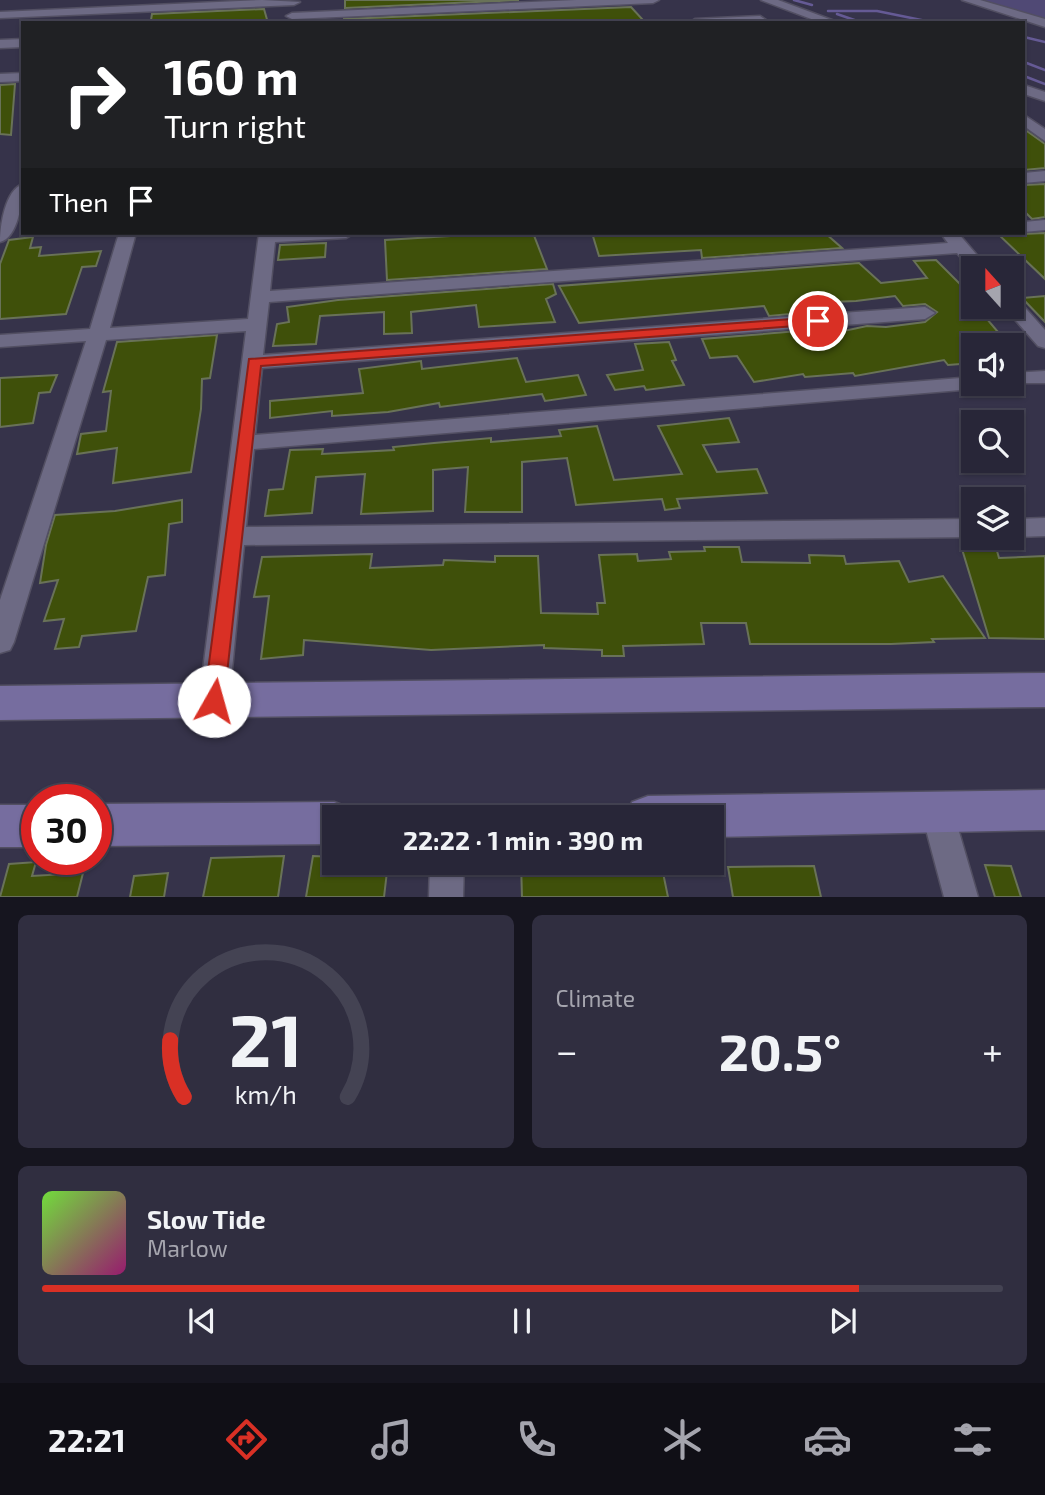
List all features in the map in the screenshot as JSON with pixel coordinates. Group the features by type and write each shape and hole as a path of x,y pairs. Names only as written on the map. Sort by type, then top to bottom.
{"main road":[{"path":"0,704 1045,690"},
{"path":"724,815 1045,810"},
{"path":"112,825 322,822"},
{"path":"0,826 21,826"}],"street":[{"path":"0,15 294,1 291,19 653,0"},
{"path":"767,0 828,21"},
{"path":"968,0 1045,23"},
{"path":"814,16 825,4"},
{"path":"720,21 758,18"},
{"path":"0,44 21,43"},
{"path":"0,78 21,77"},
{"path":"1025,89 1045,97"},
{"path":"1025,120 1045,136"},
{"path":"1025,178 1045,176"},
{"path":"0,237 21,193"},
{"path":"1025,227 1045,225"},
{"path":"0,642 98,335 126,235"},
{"path":"214,701 267,235"},
{"path":"260,297 955,240 969,256"},
{"path":"254,362 925,313"},
{"path":"1024,318 1045,342"},
{"path":"0,341 258,324"},
{"path":"1024,378 1045,377"},
{"path":"243,443 961,384"},
{"path":"1024,528 1045,527"},
{"path":"233,536 961,528"},
{"path":"937,811 961,897"},
{"path":"446,897 447,875"}],"shaded area":[{"path":"967,0 1045,0 1045,25"}],"building":[{"path":"345,0 519,0 345,8"},
{"path":"631,7 643,20 344,21"},
{"path":"264,9 267,21 157,21 151,20 152,14"},
{"path":"15,84 11,135 0,134 0,85"},
{"path":"1025,130 1045,144 1045,168 1025,170"},
{"path":"1045,184 1045,217 1032,219 1025,212 1025,185"},
{"path":"1045,233 1045,279 1024,256 999,235"},
{"path":"467,235 534,235 547,269 387,280 385,240"},
{"path":"593,235 827,235 842,248 702,258 701,250 599,256"},
{"path":"33,237 30,248 41,247 39,256 101,251 96,266 82,267 66,314 0,319 0,264 9,240"},
{"path":"326,243 325,257 278,260 280,245"},
{"path":"936,260 961,285 961,319 987,319 999,333 961,333 961,364 948,365 944,360 855,376 853,373 805,377 803,374 754,382 737,356 710,358 702,339 811,330 816,337 867,326 886,327 925,322 937,312 925,304 903,306 895,296 804,303 805,305 796,306 801,313 769,316 764,306 579,323 559,286 859,263 881,283 927,278 914,261"},
{"path":"553,284 556,294 546,299 555,322 479,327 476,305 411,312 412,333 384,334 384,312 320,316 316,344 273,346 277,324 289,322 287,307 338,300"},
{"path":"1045,296 1045,322 1024,300 1024,298"},
{"path":"217,335 210,378 202,379 201,409 191,472 113,483 117,448 77,454 81,434 106,431 111,391 103,392 117,342"},
{"path":"669,342 676,360 672,361 684,385 646,390 644,386 615,390 607,375 643,370 635,344"},
{"path":"517,358 526,382 578,375 586,395 545,401 542,394 440,407 439,403 388,412 332,416 332,411 270,418 270,401 363,393 359,369 421,361 422,369"},
{"path":"57,375 50,392 39,393 33,423 0,427 0,378"},
{"path":"729,418 739,442 703,445 717,472 757,469 767,493 677,499 680,508 665,510 662,499 576,505 567,458 522,462 522,512 465,512 468,467 433,470 433,511 361,514 365,474 316,477 312,513 265,516 269,490 283,489 290,450 323,449 322,454 394,450 393,447 491,438 491,442 561,436 559,430 597,426 614,480 682,474 658,426"},
{"path":"182,500 182,522 169,524 165,575 148,577 136,631 82,636 79,647 55,649 64,619 44,621 58,580 40,583 46,545 55,515 115,511"},
{"path":"704,547 739,547 742,562 810,563 809,555 844,556 846,564 899,561 909,582 943,576 985,638 932,639 934,642 891,644 750,644 746,623 701,623 704,644 623,646 624,656 602,656 602,650 544,648 544,645 431,650 304,640 303,655 261,659 269,596 254,597 262,557 372,554 370,568 443,565 444,560 495,562 495,556 538,556 541,613 598,614 597,603 605,603 599,555 637,554 638,561 671,559 669,552 705,551"},
{"path":"962,550 997,551 999,558 1045,556 1045,639 989,638"},
{"path":"284,856 278,897 203,897 211,858"},
{"path":"313,856 322,856 322,875 387,875 384,897 306,897"},
{"path":"21,863 21,875 82,875 77,897 0,897 9,864"},
{"path":"985,865 1011,866 1021,897 995,897"},
{"path":"814,866 821,897 733,897 728,867"},
{"path":"168,873 164,897 130,897 134,876"},
{"path":"521,875 663,875 668,897 522,897"}],"waterway":[{"path":"794,0 812,5"},
{"path":"828,11 877,11 926,21"},
{"path":"837,14 857,21"},
{"path":"1025,37 1045,42"},
{"path":"1025,62 1045,70"},
{"path":"1025,76 1045,84"}],"route":[{"path":"214,701 254,362 818,321"}]}
